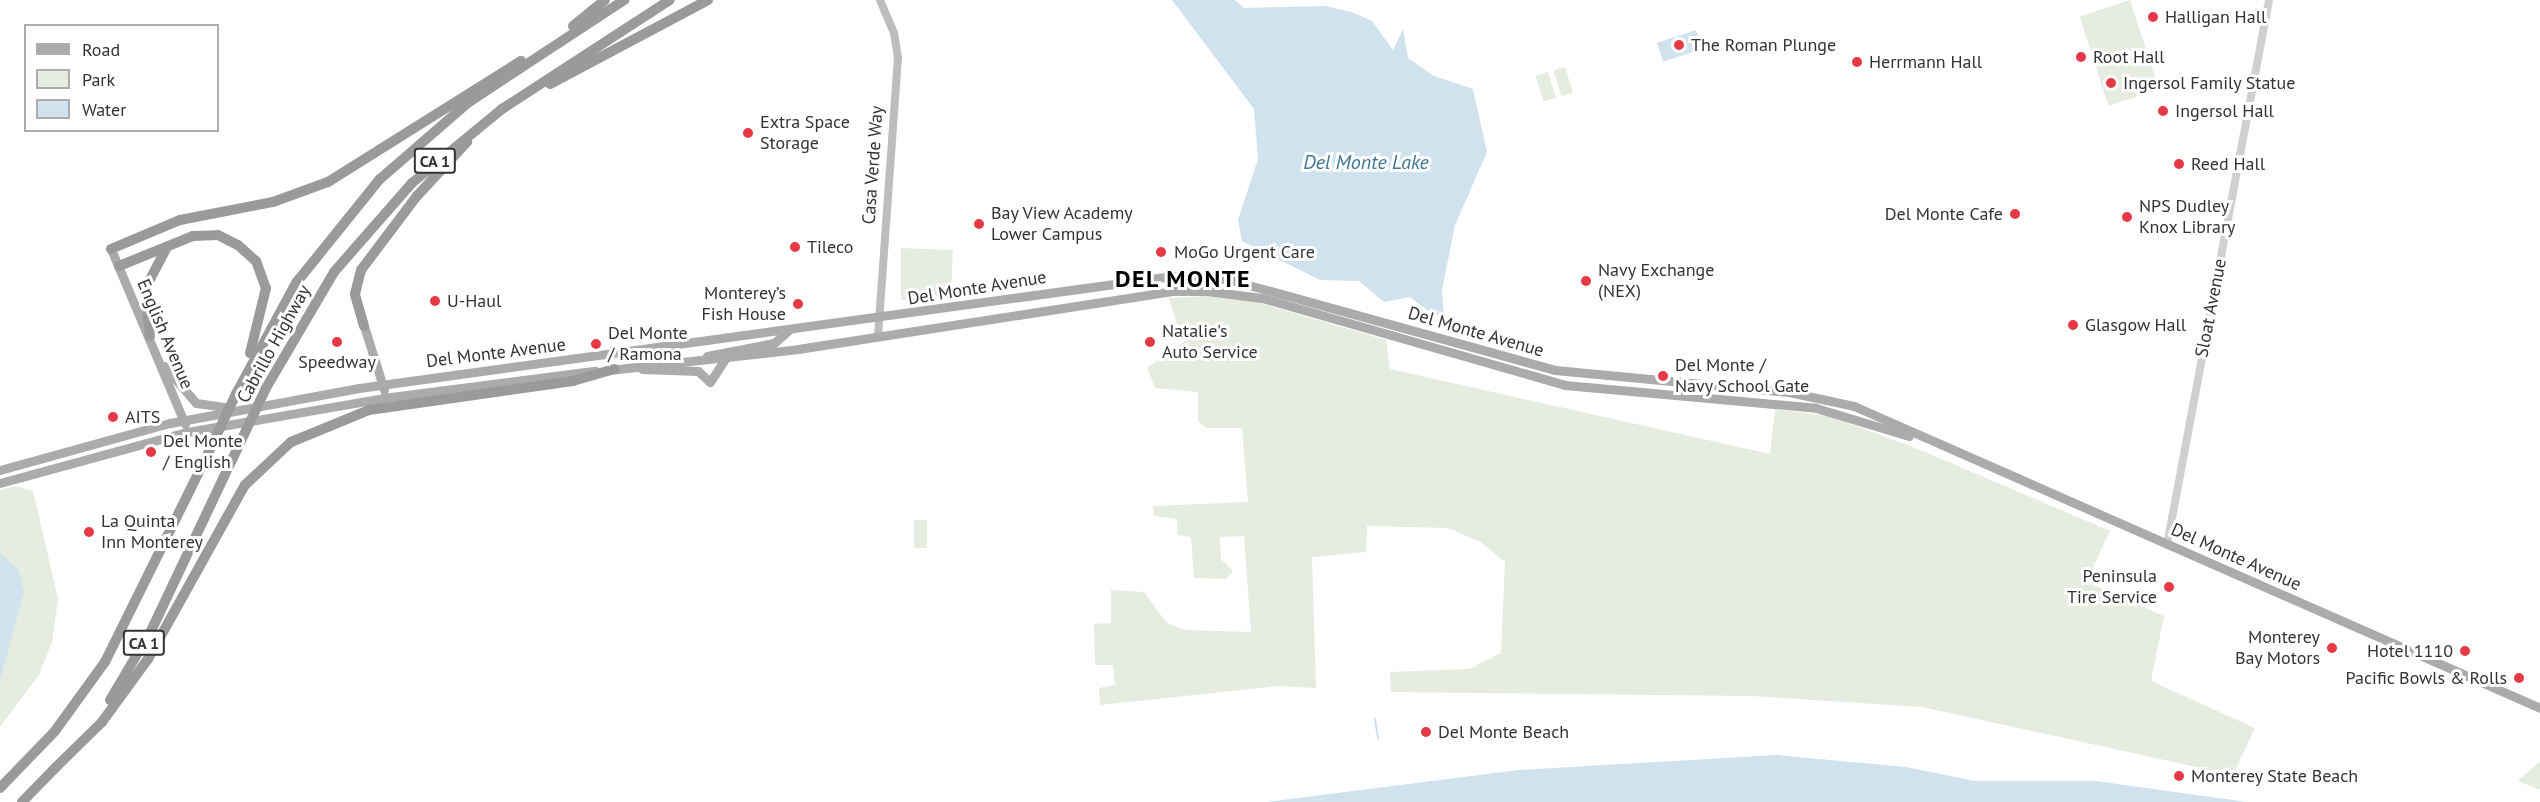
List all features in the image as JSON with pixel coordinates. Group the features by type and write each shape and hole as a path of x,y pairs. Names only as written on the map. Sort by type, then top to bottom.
{"highway":[{"path":"552,46 605,0"},
{"name":"Cabrillo Highway","path":"3,785 56,730 109,655 236,394 287,298 357,204 442,122 538,55 624,0"},
{"name":"Cabrillo Highway","path":"22,802 53,770 96,718 138,654 266,388 315,300 366,232 423,172 488,118 670,0"},
{"path":"502,109 708,0"},
{"path":"111,249 180,220 273,202 328,182 477,84 538,55"},
{"path":"364,326 355,294 361,270 421,190 488,118"},
{"path":"119,267 193,236 218,235 250,253 261,270 264,308 236,394"},
{"path":"150,336 145,289 168,246"},
{"path":"53,770 102,722 148,659 227,509 266,462 303,434 350,415 510,390 614,369"}],"main road":[{"name":"Casa Verde Way","path":"878,336 898,58 880,0"},
{"name":"English Avenue","path":"111,249 150,336 187,432"},
{"name":"Del Monte Avenue","path":"0,470 184,421 268,403 384,384 880,319 1172,276 1227,279 1555,370 1818,397 1875,413 1919,438 2540,708"},
{"name":"Del Monte Avenue","path":"0,483 187,432 383,398 727,357 1171,291 1217,292 1262,298 1565,386 1816,408 1919,438"},
{"path":"364,326 384,384 383,398"},
{"path":"700,360 718,351 774,343 789,330"},
{"path":"634,367 698,371 710,382 727,357"},
{"path":"161,363 202,406 268,403"}],"street":[{"name":"Sloat Avenue","path":"2167,545 2269,0"}],"green space":[{"path":"2130,0 2159,89 2109,106 2080,16"},
{"path":"1565,67 1573,93 1561,96 1554,71"},
{"path":"1548,72 1556,98 1543,102 1536,76"},
{"path":"901,248 953,250 951,295 901,300"},
{"path":"1208,296 1256,302 1386,340 1390,369 1770,454 1775,409 1829,416 1918,449 2110,531 2086,582 2164,616 2151,681 2255,728 2233,775 1922,707 1752,696 1391,692 1390,672 1469,669 1501,653 1505,562 1482,543 1448,528 1367,526 1366,552 1312,557 1316,688 1278,686 1100,705 1099,688 1115,685 1113,665 1095,665 1094,624 1111,623 1111,590 1144,592 1166,622 1184,630 1251,632 1244,536 1220,537 1221,559 1233,571 1226,579 1194,578 1191,537 1178,535 1177,519 1154,516 1153,506 1248,502 1242,428 1206,428 1198,421 1198,392 1155,388 1147,368 1191,337 1179,331 1169,298"},
{"path":"15,486 33,491 58,599 52,642 39,675 0,727 0,490"},
{"path":"914,520 927,520 927,548 914,548"},
{"path":"2539,762 2540,790 2518,781"}],"water":[{"name":"Del Monte Lake","path":"1172,0 1235,0 1244,8 1326,6 1354,13 1372,21 1393,50 1403,29 1408,58 1434,76 1473,89 1487,152 1455,225 1442,290 1444,314 1434,315 1410,297 1384,302 1359,281 1320,280 1242,241 1238,220 1258,159 1254,109"},
{"name":"The Roman Plunge","path":"1696,30 1702,49 1663,62 1657,43"},
{"path":"0,553 18,569 24,591 0,681"},
{"path":"1776,755 1906,767 1975,781 2096,781 2247,802 1267,802 1519,770"}],"waterway":[{"path":"1375,719 1378,739"}],"place":[{"name":"Halligan Hall","path":"2153,17"},
{"name":"The Roman Plunge","path":"1679,45"},
{"name":"Root Hall","path":"2081,57"},
{"name":"Herrmann Hall","path":"1857,62"},
{"name":"Ingersol Family Statue","path":"2111,83"},
{"name":"Ingersol Hall","path":"2163,111"},
{"name":"Extra Space Storage","path":"748,133"},
{"name":"Reed Hall","path":"2179,164"},
{"name":"Del Monte Cafe","path":"2015,214"},
{"name":"NPS Dudley Knox Library","path":"2127,217"},
{"name":"Bay View Academy Lower Campus","path":"979,224"},
{"name":"Tileco","path":"795,247"},
{"name":"MoGo Urgent Care","path":"1161,252"},
{"name":"Navy Exchange (NEX)","path":"1586,281"},
{"name":"U-Haul","path":"435,301"},
{"name":"Monterey’s Fish House","path":"798,304"},
{"name":"Glasgow Hall","path":"2073,325"},
{"name":"Speedway","path":"337,342"},
{"name":"Natalie's Auto Service","path":"1150,342"},
{"name":"Del Monte / Ramona","path":"596,344"},
{"name":"Del Monte / Navy School Gate","path":"1663,376"},
{"name":"AITS","path":"113,417"},
{"name":"Del Monte / English","path":"151,452"},
{"name":"La Quinta Inn Monterey","path":"89,532"},
{"name":"Peninsula Tire Service","path":"2169,587"},
{"name":"Monterey Bay Motors","path":"2332,648"},
{"name":"Hotel 1110","path":"2465,651"},
{"name":"Pacific Bowls & Rolls","path":"2519,678"},
{"name":"Del Monte Beach","path":"1426,732"},
{"name":"Monterey State Beach","path":"2179,776"}],"district":[{"name":"DEL MONTE","path":"1183,279"}]}
